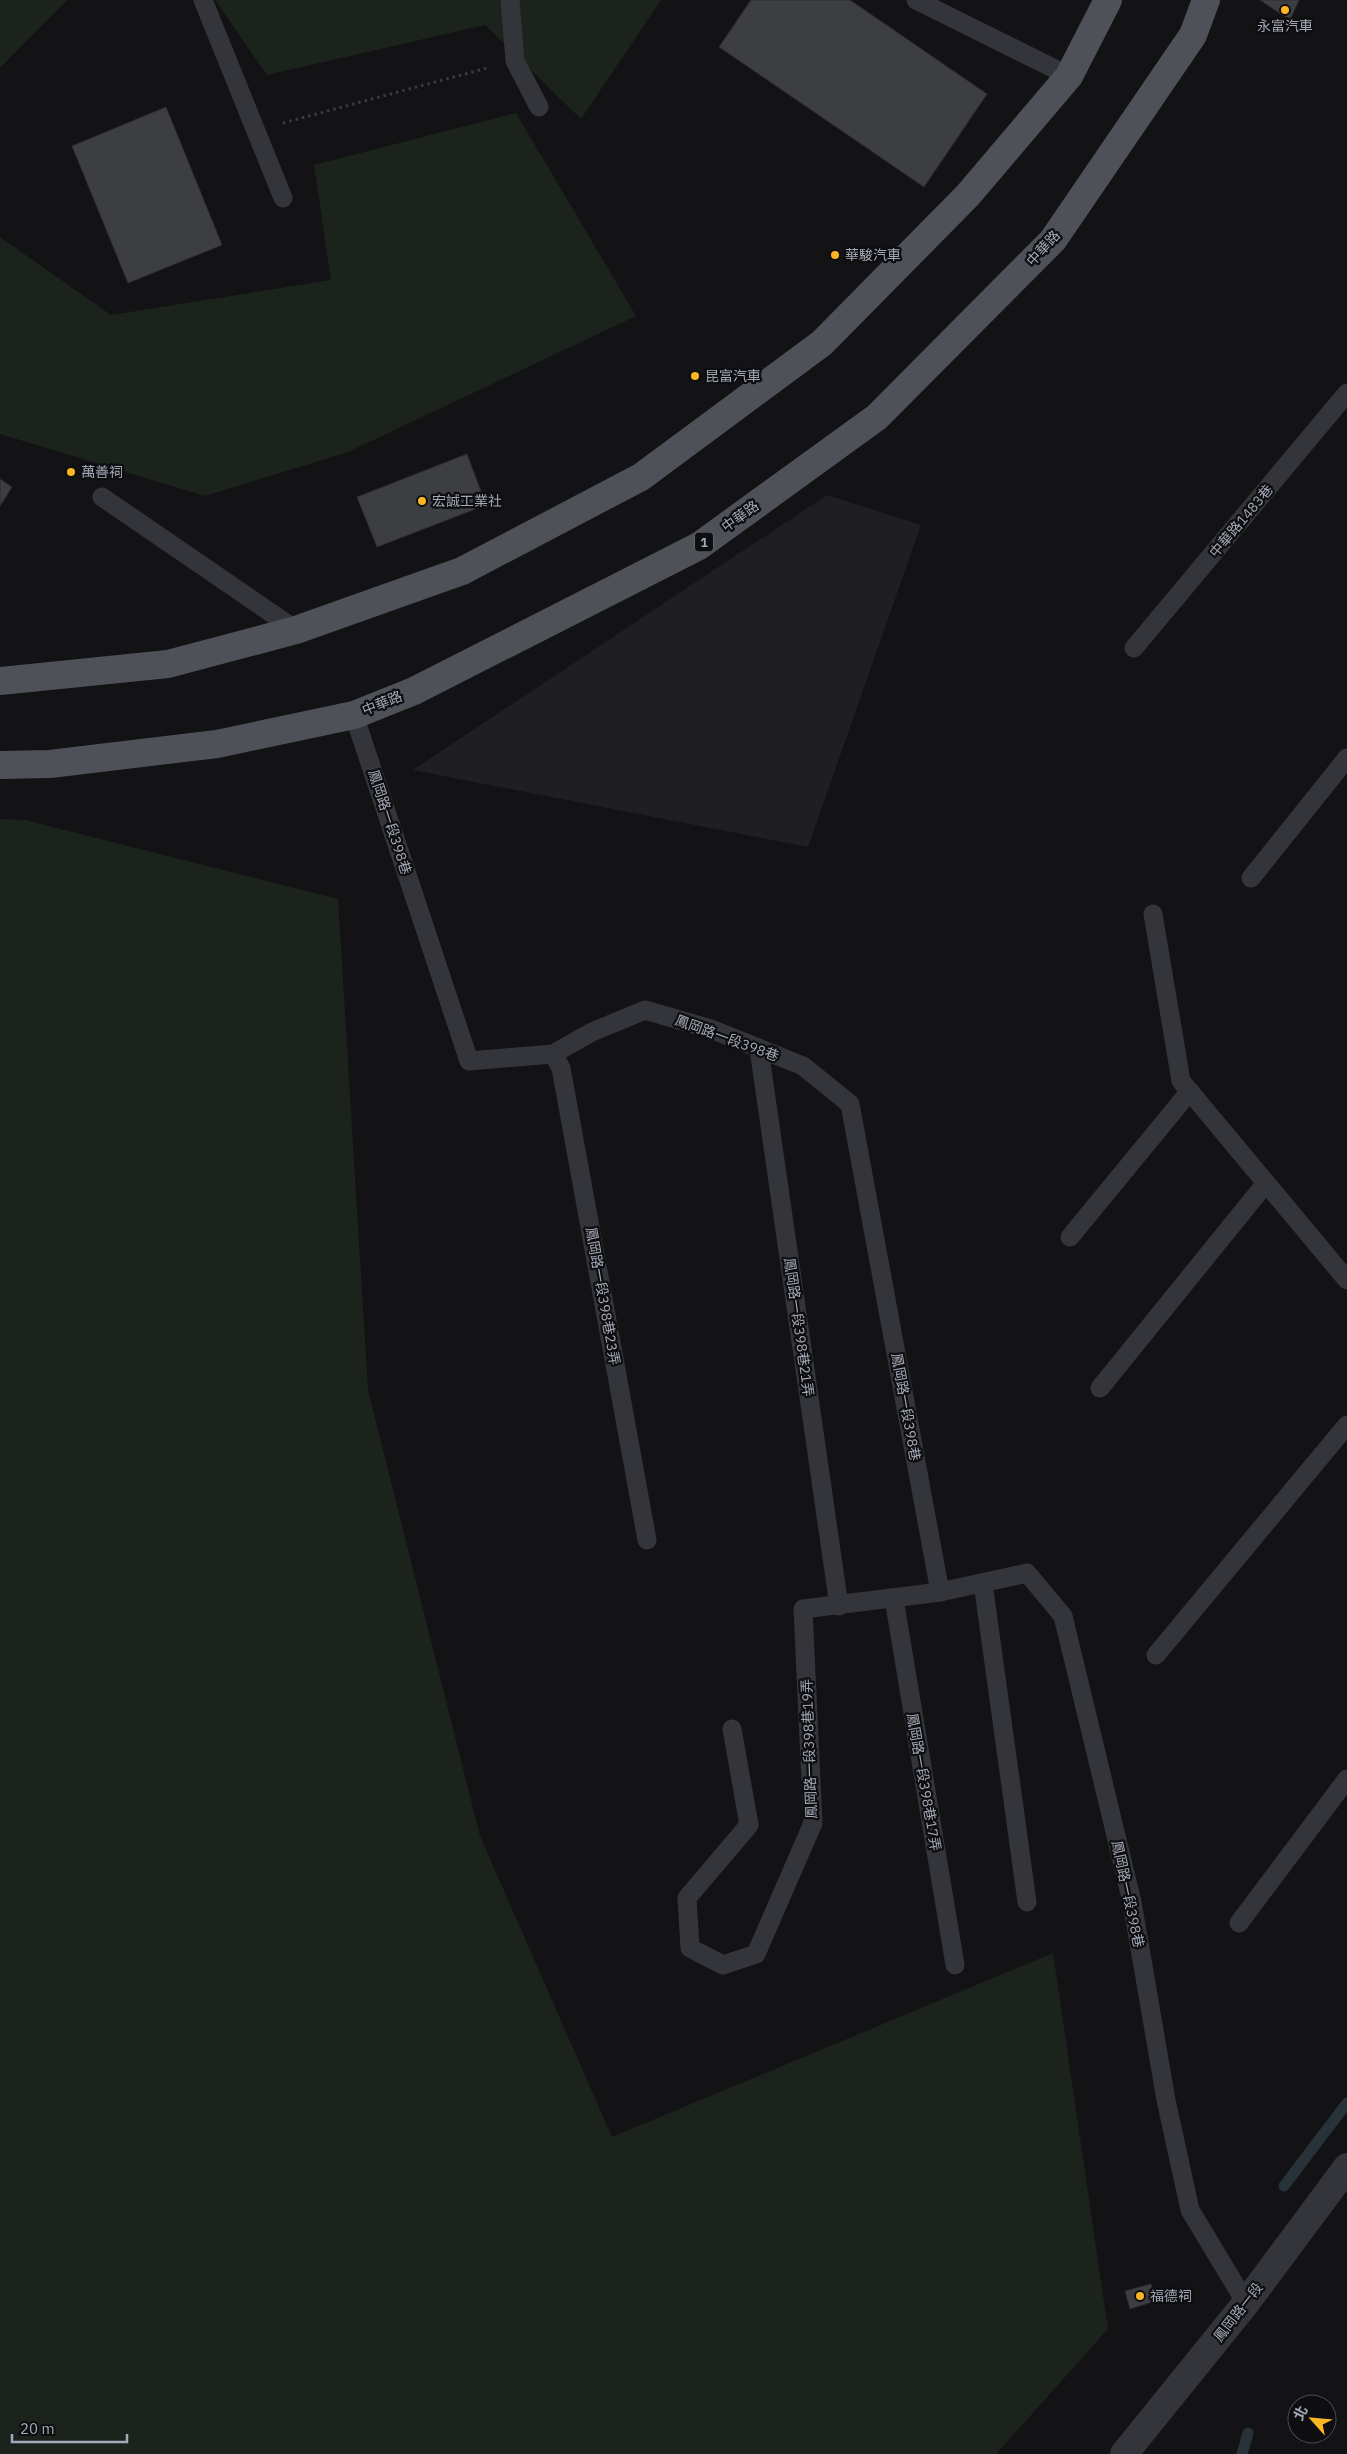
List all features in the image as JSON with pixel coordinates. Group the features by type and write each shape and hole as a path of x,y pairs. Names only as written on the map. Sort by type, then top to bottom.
{"main road":[{"path":"0,681 168,664 296,630 462,571 641,477 822,343 968,196 1069,76 1108,0"},
{"name":"中華路","path":"0,765 50,764 217,744 354,715 414,691 699,546 877,417 1053,240 1194,35 1206,0"}],"street":[{"name":"鳳岡路一段","path":"1124,2454 1246,2303 1347,2167"}],"lane":[{"path":"203,0 283,198"},
{"path":"510,0 515,61 539,107"},
{"path":"916,0 1069,76"},
{"name":"中華路1483巷","path":"1134,648 1347,394"},
{"path":"102,497 296,630"},
{"name":"鳳岡路一段398巷","path":"354,715 469,1061 553,1054 592,1032 645,1010 711,1029 803,1066 850,1104 940,1592"},
{"path":"1250,878 1347,758"},
{"path":"1153,914 1181,1081 1347,1280"},
{"name":"鳳岡路一段398巷21弄","path":"760,1049 839,1606"},
{"name":"鳳岡路一段398巷23弄","path":"553,1054 561,1068 647,1540"},
{"path":"1070,1237 1190,1091"},
{"path":"1100,1388 1266,1183"},
{"path":"1156,1654 1347,1425"},
{"name":"鳳岡路一段398巷","path":"803,1609 940,1592 1026,1573 1063,1616 1132,1902 1166,2100 1190,2210 1246,2303"},
{"path":"983,1583 1027,1902"},
{"name":"鳳岡路一段398巷17弄","path":"894,1599 955,1965"},
{"name":"鳳岡路一段398巷19弄","path":"732,1729 749,1825 688,1898 690,1948 723,1965 756,1954 812,1823 803,1609"},
{"path":"1239,1923 1347,1779"}],"path":[{"path":"256,130 515,61"}],"shaded area":[{"path":"0,0 67,0 0,68"},
{"path":"215,0 661,0 581,119 485,25 267,75"},
{"path":"516,113 636,316 348,452 205,496 0,434 0,237 111,315 331,280 314,165"},
{"path":"827,495 921,525 808,847 413,770"},
{"path":"0,819 25,820 338,899 368,1390 480,1836 612,2137 1053,1953 1108,2329 996,2454 0,2454"}],"building":[{"path":"751,0 850,0 987,94 924,187 719,47"},
{"name":"永富汽車","path":"1260,0 1299,0 1290,20"},
{"path":"166,107 222,245 128,283 72,146"},
{"name":"宏誠工業社","path":"467,454 486,505 377,547 357,497"},
{"path":"0,479 12,487 0,506"},
{"name":"福德祠","path":"1151,2284 1155,2301 1130,2309 1125,2291"}],"waterway":[{"path":"1284,2186 1347,2103"},
{"path":"1242,2454 1248,2433"}],"place":[{"name":"永富汽車","path":"1285,10"},
{"name":"華駿汽車","path":"835,255"},
{"name":"昆富汽車","path":"695,376"},
{"name":"萬善祠","path":"71,472"},
{"name":"宏誠工業社","path":"422,501"},
{"name":"福德祠","path":"1140,2296"}]}
